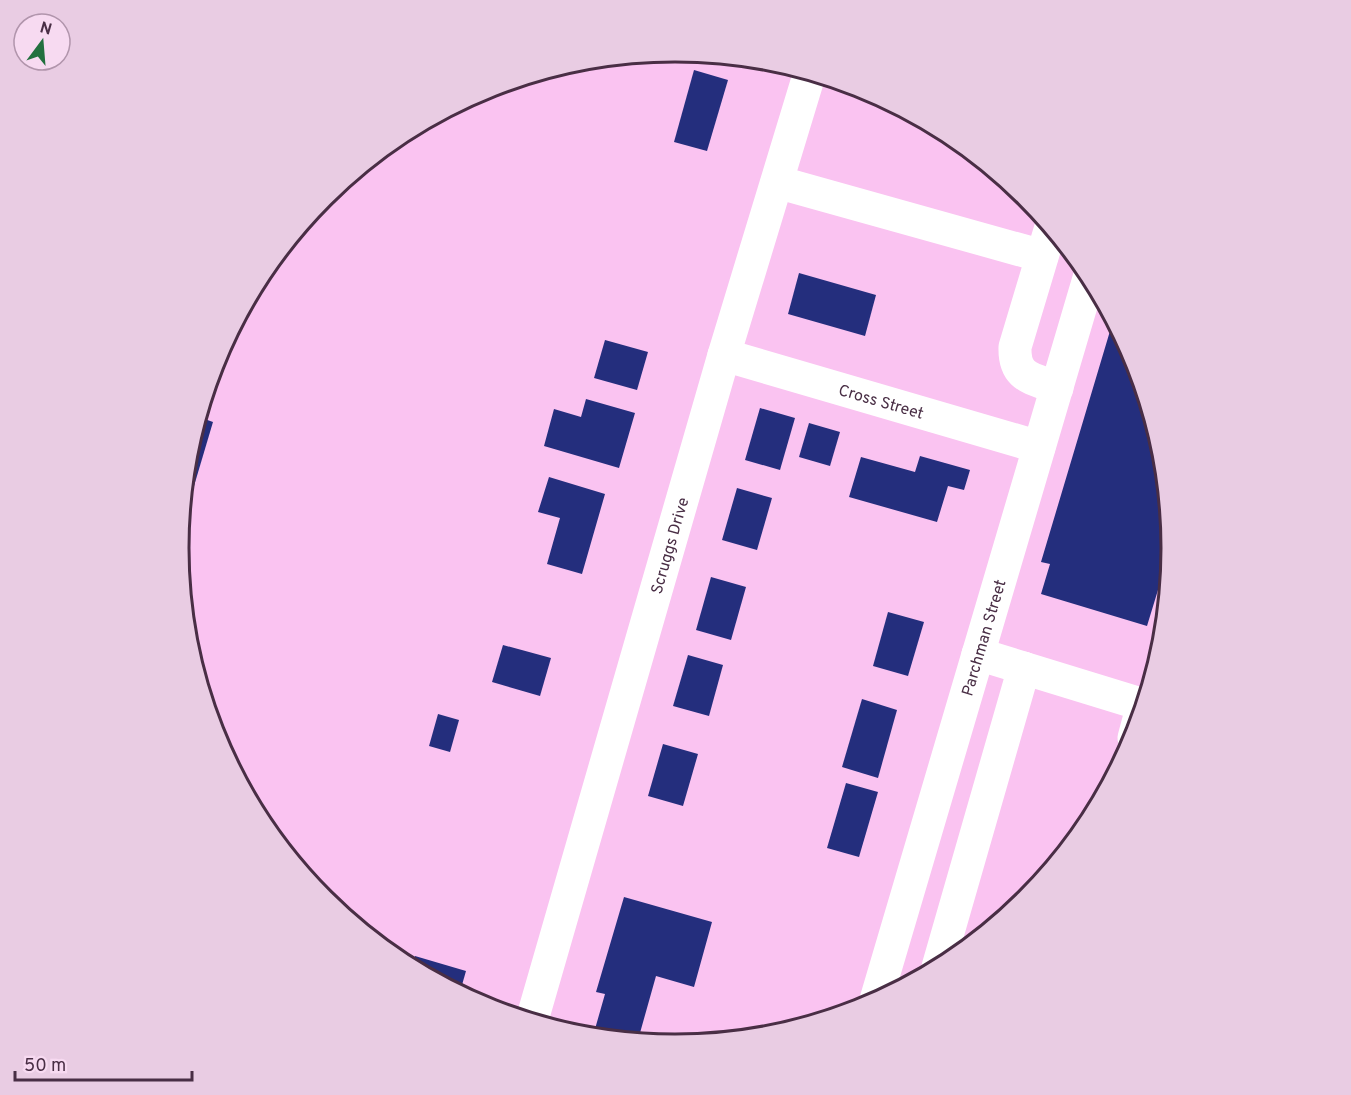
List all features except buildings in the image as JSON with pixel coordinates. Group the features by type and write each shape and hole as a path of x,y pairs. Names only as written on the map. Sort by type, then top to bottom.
{"street":[{"name":"Scruggs Drive","path":"534,1012 724,355 808,80"},
{"path":"777,182 1047,241 1015,347 1015,361 1018,369 1030,377 1057,388"},
{"name":"Parchman Street","path":"880,988 1086,288"},
{"name":"Cross Street","path":"724,355 1039,447"},
{"path":"978,654 1137,702"},
{"path":"942,954 1024,668"}]}
